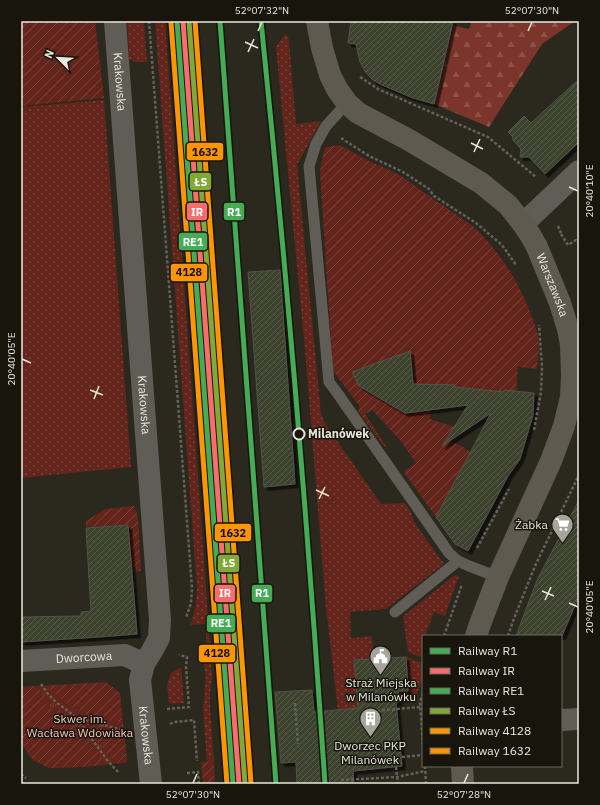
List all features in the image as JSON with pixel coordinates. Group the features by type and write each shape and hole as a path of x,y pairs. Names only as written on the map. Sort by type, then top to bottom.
{"street":[{"name":"Krakowska","path":"115,21 160,620 159,638 144,664 140,680 151,784"},
{"name":"Warszawska","path":"317,21 322,48 330,75 337,89 347,103 358,113 409,140 481,183 508,205 531,236 544,261 560,302 568,329 575,397 557,446 498,577 476,635"},
{"path":"523,224 579,171"},
{"name":"Dworcowa","path":"21,661 125,655 144,664"},
{"path":"562,720 579,719"},
{"path":"462,767 463,784"}],"lane":[{"path":"347,103 326,126 316,144 309,166 328,382 338,394 449,554 458,561 498,577"},
{"path":"395,612 458,561"}],"path":[{"path":"149,21 192,588 191,603 185,622"},
{"path":"357,73 364,80 378,89 488,137 534,174 539,180"},
{"path":"326,126 345,142 369,156 403,172 429,189 434,196 476,223 502,245 516,264 518,271"},
{"path":"556,222 568,245 576,240 579,244"},
{"path":"557,236 562,234"},
{"path":"533,436 542,392 542,367 537,319"},
{"path":"508,635 535,566 579,475"},
{"path":"444,635 469,566 480,541 509,488"},
{"path":"163,709 189,707 186,667 187,657 176,655"},
{"path":"40,682 48,694 56,702 76,717 107,760 118,772"},
{"path":"422,696 420,702 422,733"},
{"path":"295,703 298,744"},
{"path":"362,712 420,707"},
{"path":"76,717 123,730"},
{"path":"174,722 194,720 197,761"},
{"path":"402,757 422,755"},
{"path":"396,767 398,784"},
{"path":"425,767 426,784"},
{"path":"341,780 397,776 425,771"},
{"path":"187,773 198,772 199,784"},
{"path":"21,774 26,778"}],"green space":[{"path":"21,21 95,21 104,98 21,106"},
{"path":"127,21 144,21 147,62 135,62 129,59"},
{"path":"155,21 165,21 211,660 212,678 210,708 214,761 207,762 203,710 206,676 204,664 208,656 205,624 190,625 195,609 197,589"},
{"path":"472,21 575,21 542,44 489,127 434,104 452,25 469,29"},
{"path":"286,33 289,40 296,124 321,121 297,165 321,414 327,426 381,504 405,503 411,512 414,522 444,564 386,609 350,612 351,638 372,636 374,659 354,661 357,708 338,710 326,608 305,350 276,47"},
{"path":"104,100 131,467 21,478 21,107"},
{"path":"340,145 367,160 398,174 474,227 493,248 509,270 523,294 537,331 539,354 537,369 518,367 516,392 455,387 432,404 430,419 454,427 447,438 471,452 436,517 405,474 404,471 416,463 400,440 372,410 365,414 388,449 383,445 358,411 360,407 333,371 320,173 325,147"},
{"path":"134,506 138,516 141,571 132,572 129,525 86,527 86,521 105,509"},
{"path":"455,575 459,576 445,616 434,612 425,635 422,635 422,658 408,652 403,616"},
{"path":"406,657 422,663 422,681 416,697 399,702 398,691 408,691"},
{"path":"181,667 184,703 169,704 167,685 171,673"},
{"name":"Skwer im. Wacława Wdowiaka","path":"106,682 120,693 127,762 83,767 49,768 33,760 21,743 21,687"},
{"path":"106,682 120,693 122,722 100,719 81,712 63,701 47,686"},
{"path":"38,686 48,700 46,703 52,709 55,706 65,714 63,717 69,723 72,721 76,725 74,728 80,734 83,732 95,747 106,765 49,768 33,760 21,743 21,687"},
{"path":"89,723 125,739 127,762 118,764 107,754 87,727 87,724"},
{"path":"214,761 215,784 203,784 201,762"}],"building":[{"path":"351,21 453,21 434,104 413,98 382,85 369,76 360,62 356,44 348,43"},
{"path":"579,79 579,142 545,174 529,157 520,157 521,149 508,132 524,116 531,123"},
{"path":"280,270 295,484 264,487 248,272"},
{"path":"410,351 413,384 455,385 455,387 504,392 504,390 534,393 533,415 520,459 508,476 468,551 455,544 436,517 491,413 442,446 468,405 405,413 359,386 352,372"},
{"path":"579,500 579,596 562,636 516,635 537,580"},
{"path":"128,525 137,634 21,642 21,617 81,616 81,612 91,611 86,528"},
{"path":"406,657 408,691 398,691 399,702 396,702 402,766 353,771 354,784 297,784 296,762 281,763 275,692 312,690 314,712 358,708 354,660"}],"rail line":[{"name":"RE1","path":"177,21 233,784"},
{"name":"IR","path":"183,21 239,784"},
{"name":"ŁS","path":"189,21 245,784"},
{"name":"1632","path":"195,21 251,783"},
{"name":"R1","path":"220,21 276,784"},
{"name":"R1","path":"261,21 280,212 296,402 325,784"},
{"name":"4128","path":"171,22 227,784"}],"place":[{"name":"Milanówek","path":"299,434"},
{"name":"Żabka","path":"563,544"},
{"name":"Straż Miejska w Milanówku","path":"381,676"},
{"name":"Dworzec PKP Milanówek","path":"370,738"}]}
